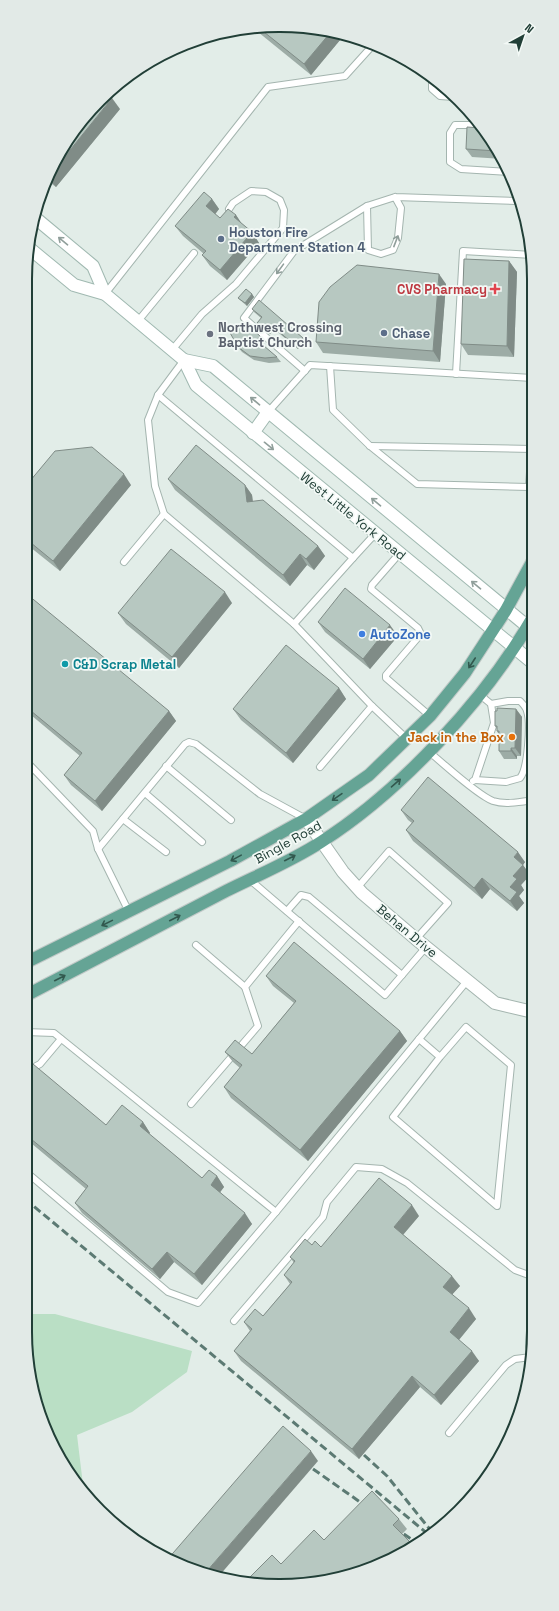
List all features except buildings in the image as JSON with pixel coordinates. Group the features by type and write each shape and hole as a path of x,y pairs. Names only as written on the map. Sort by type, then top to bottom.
{"main road":[{"name":"West Little York Road","path":"39,221 93,266 105,294"},
{"name":"West Little York Road","path":"34,252 74,285 105,294 138,320 184,360 196,386 527,658"},
{"name":"West Little York Road","path":"184,360 213,366 506,610 527,623"},
{"path":"253,433 268,412"},
{"name":"Bingle Road","path":"32,960 230,861 306,819 369,775 430,716 465,673 506,610 527,571"},
{"name":"Bingle Road","path":"32,992 321,842 371,804 406,774 461,717 527,630"},
{"name":"Behan Drive","path":"306,819 343,872 357,888 416,939 495,1003 527,1011"}],"lane":[{"path":"105,294 268,87 345,76 369,49"},
{"path":"432,85 432,89 440,96 447,97"},
{"path":"473,125 455,125 450,133 450,162 461,169 502,172"},
{"path":"172,350 202,314 236,284 282,228 284,210 280,200 266,192 251,191 233,203 229,209"},
{"path":"305,370 244,318 294,250 367,206 395,196 515,202"},
{"path":"367,206 368,250 381,254 393,250 398,238 401,208 395,196"},
{"path":"456,374 463,251 525,255"},
{"path":"138,320 194,253"},
{"path":"184,360 158,395 148,420 155,486 164,514 294,624 372,706 406,738"},
{"path":"268,412 310,365 527,378"},
{"path":"330,366 333,410 370,446 417,484 527,487"},
{"path":"158,395 353,558"},
{"path":"370,446 527,449"},
{"path":"124,562 164,514"},
{"path":"294,624 375,534"},
{"path":"399,554 372,585 371,589 418,628 421,634 386,675 386,678 430,716"},
{"path":"475,780 494,723 490,704 478,694"},
{"path":"490,704 504,701 520,701 527,709"},
{"path":"320,767 372,706"},
{"path":"98,849 166,766 185,744 189,742 196,744 260,794 306,819"},
{"path":"468,783 475,780 506,782 520,778 525,767 527,744"},
{"path":"428,751 493,801 513,803 527,801"},
{"path":"166,766 231,820"},
{"path":"32,767 93,831 98,849 130,912"},
{"path":"145,793 202,842"},
{"path":"123,819 166,852"},
{"path":"357,888 389,851 448,903 416,939"},
{"path":"249,879 386,995 426,947"},
{"path":"287,911 301,895 309,897 402,974"},
{"path":"245,987 299,921"},
{"path":"192,1104 258,1026 245,987 196,945"},
{"path":"32,1177 168,1292 198,1303 276,1212 467,981"},
{"path":"466,1027 511,1065 497,1206 393,1117 440,1058 466,1027"},
{"path":"32,1032 54,1034 61,1039 276,1212"},
{"path":"32,1068 40,1064 61,1039"},
{"path":"419,1039 440,1058"},
{"path":"234,1321 322,1217 326,1202 356,1167 382,1169 407,1183 515,1270 527,1274"},
{"path":"449,1433 506,1365 516,1359 525,1358"}],"green space":[{"path":"32,1314 55,1314 192,1351 187,1372 132,1412 77,1435 83,1481 65,1455 58,1441 40,1396 34,1364"}],"railway":[{"path":"32,1205 425,1532"},
{"path":"364,1455 387,1476 429,1529"},
{"path":"313,1469 370,1509"},
{"path":"394,1527 412,1540"}],"place":[{"name":"Houston Fire Department Station 4","path":"221,239"},
{"name":"CVS Pharmacy","path":"495,289"},
{"name":"Chase","path":"384,333"},
{"name":"Northwest Crossing Baptist Church","path":"210,334"},
{"name":"AutoZone","path":"362,634"},
{"name":"C&D Scrap Metal","path":"65,664"},
{"name":"Jack in the Box","path":"512,737"}]}
